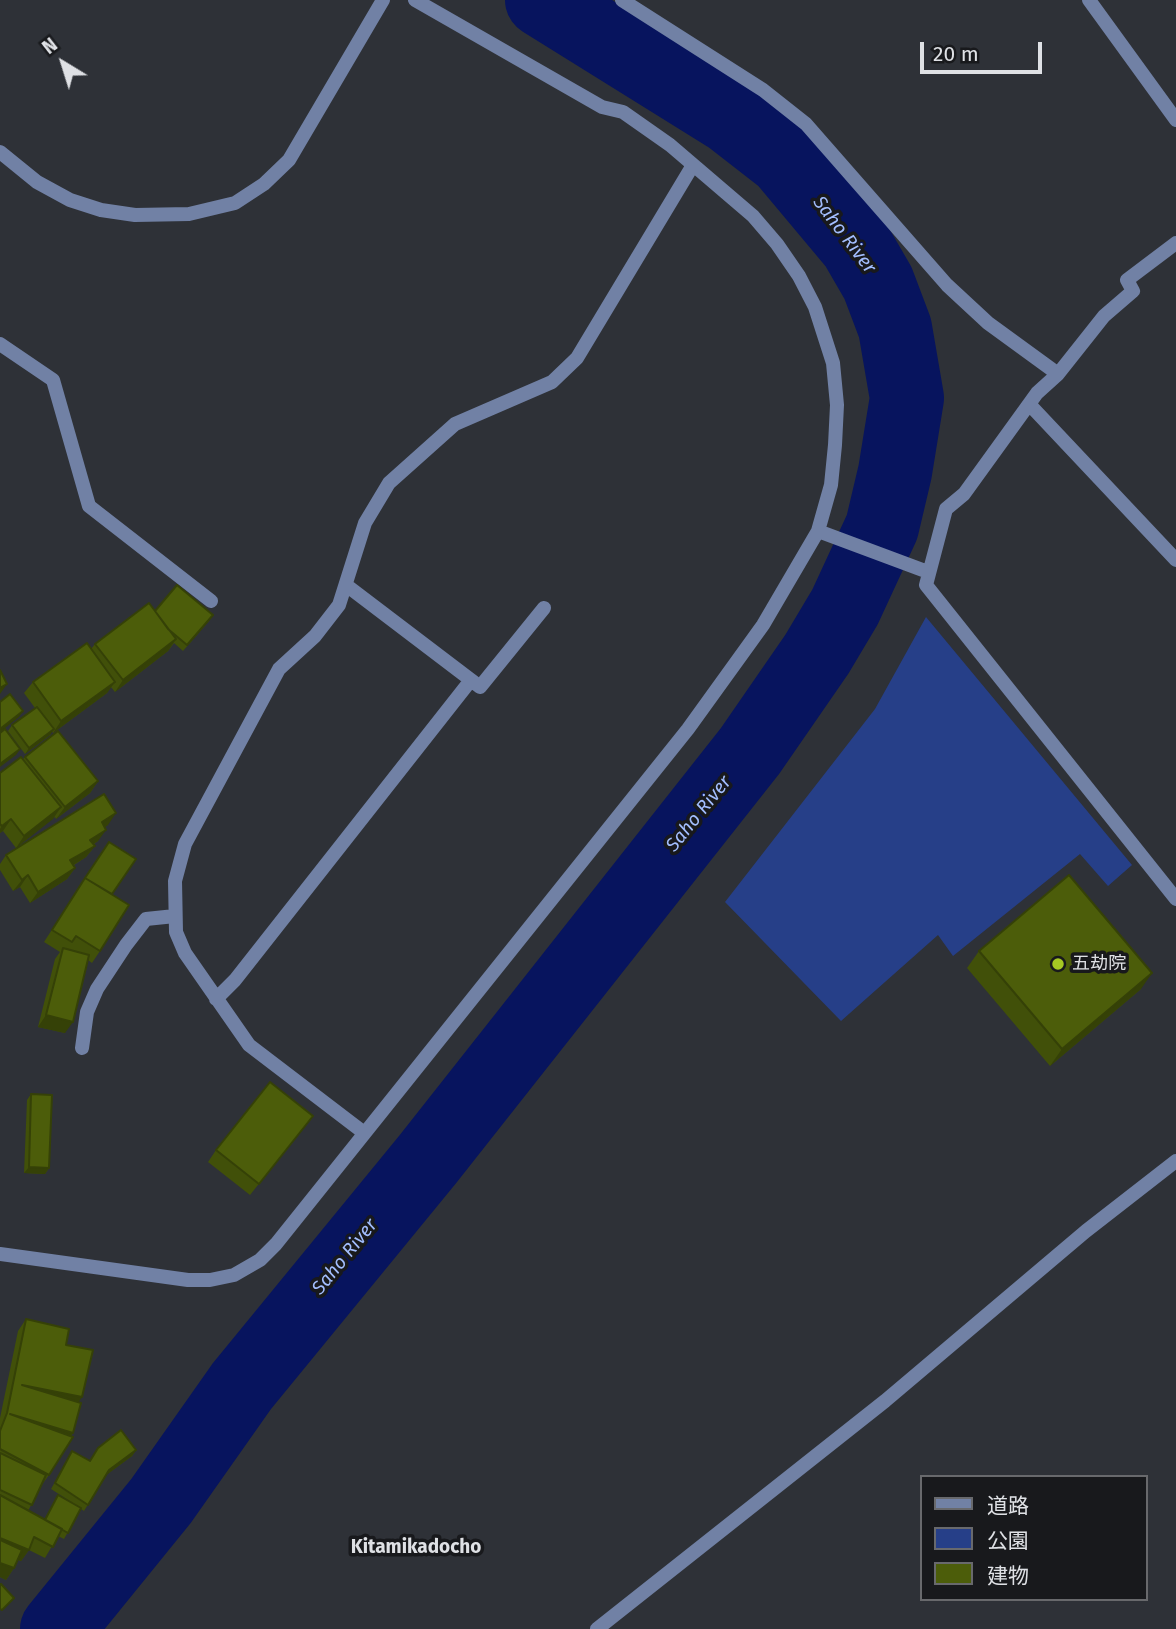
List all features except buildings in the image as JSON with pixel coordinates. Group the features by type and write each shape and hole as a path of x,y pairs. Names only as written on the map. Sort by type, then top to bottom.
{"street":[{"path":"0,152 37,182 70,200 101,210 135,215 189,214 235,203 264,184 289,160 383,0"},
{"path":"0,1254 188,1280 210,1280 234,1275 260,1260 276,1244 688,729 763,625 818,531 831,485 836,405 833,363 825,334 799,276 777,244 753,216 693,165 623,112 602,107 415,0"},
{"path":"622,0 763,90 806,124 947,285 988,323 1058,374"},
{"path":"1090,0 1176,120"},
{"path":"363,1132 249,1045 185,953 176,932 175,881 191,832 279,669 315,636 338,605 365,523 389,483 455,424 552,382 577,358 693,165"},
{"path":"1176,243 1128,281 1133,292 1104,316 1058,374 1037,394 964,494 946,509 924,571 926,585 1176,899"},
{"path":"0,344 53,380 89,506 211,601"},
{"path":"1030,405 1176,560"},
{"path":"818,531 834,540 924,571"},
{"path":"346,585 481,687 544,608"},
{"path":"216,999 235,980 471,680"},
{"path":"82,1048 88,1012 97,989 126,945 146,919 175,916"},
{"path":"597,1629 885,1401 1086,1231 1176,1161"}],"green space":[{"path":"926,617 1132,865 1108,886 1080,854 953,956 938,935 841,1021 725,902 875,709"}],"waterway":[{"name":"Saho River","path":"57,1629 161,1501 242,1386 428,1159 750,751 817,654 845,607 882,527 895,472 907,398 895,328 878,283 856,245 784,159 730,117 542,0"}],"place":[{"name":"五劫院","path":"1058,964"}],"district":[{"name":"Kitamikadocho","path":"416,1548"}]}
